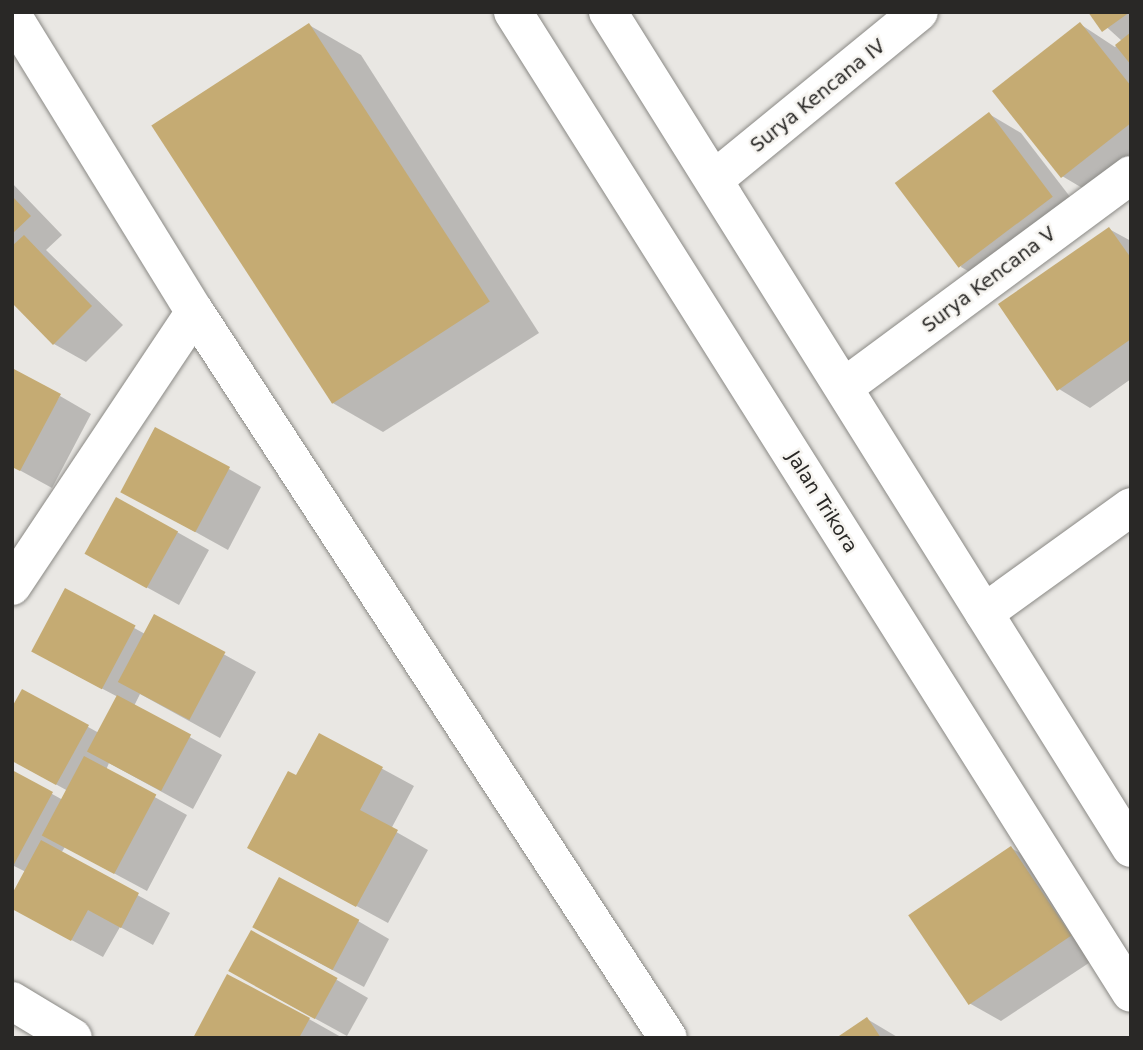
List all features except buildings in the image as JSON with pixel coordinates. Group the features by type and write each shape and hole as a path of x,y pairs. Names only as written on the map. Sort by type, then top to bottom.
{"street":[{"name":"Jalan Trikora","path":"513,12 1131,993"},
{"path":"608,12 847,386 984,613 1131,848"},
{"name":"Surya Kencana IV","path":"716,178 919,12"},
{"path":"24,26 195,312 668,1038"},
{"name":"Surya Kencana V","path":"847,386 1131,174"},
{"path":"12,586 195,312"},
{"path":"984,613 1131,507"},
{"path":"12,1001 73,1038"}]}
